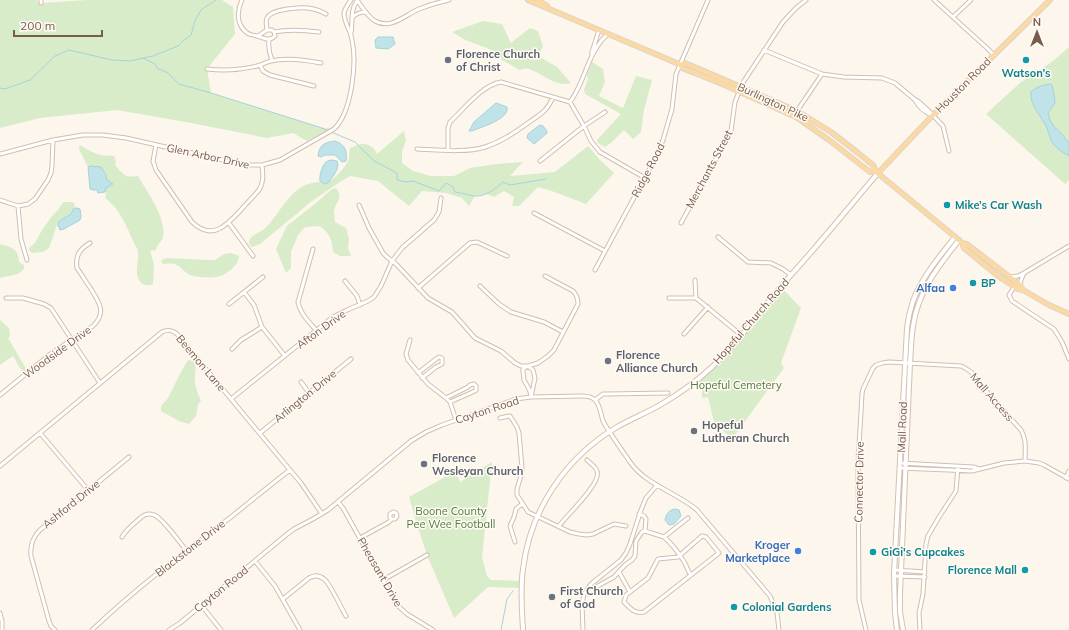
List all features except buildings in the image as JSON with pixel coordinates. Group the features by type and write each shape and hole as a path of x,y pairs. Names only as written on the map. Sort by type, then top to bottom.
{"main road":[{"name":"Burlington Pike","path":"528,0 680,64 682,68 797,111 831,132 845,143 874,166 876,172 961,242 967,244 1020,285 1023,290"},
{"name":"Burlington Pike","path":"538,0 550,9"},
{"name":"Houston Road","path":"876,172 1050,0"},
{"name":"Burlington Pike","path":"740,89 796,117 829,140 870,172 876,172"},
{"name":"Hopeful Church Road","path":"522,630 521,592 523,568 529,539 537,517 550,493 568,468 586,449 610,431 668,401 693,384 717,362 816,248 876,172"},
{"name":"Mall Road","path":"897,630 894,576 904,363 909,314 913,302 925,278 955,237"},
{"name":"Burlington Pike","path":"961,242 964,248 1014,287 1023,290 1046,304 1069,314"},
{"name":"Mall Road","path":"903,630 900,612 900,576 913,327 921,297 931,278 961,242"}],"street":[{"path":"242,0 238,12 238,18 245,32 269,39 273,38 274,32"},
{"name":"Glen Arbor Drive","path":"0,154 53,140 83,135 103,135 120,137 239,164 262,165 275,162 331,132 339,124 347,107 354,57 351,32 344,12 352,0"},
{"path":"357,0 375,21 382,24 390,24 418,9 449,0"},
{"name":"Glen Arbor Drive","path":"351,32 354,6 357,0"},
{"name":"Ridge Road","path":"595,270 658,153 673,104 674,80 708,0"},
{"name":"Merchants Street","path":"681,223 731,131 735,102 740,89 764,50 790,14 806,0"},
{"path":"934,0 994,55"},
{"path":"953,17 971,0"},
{"path":"267,30 267,17 271,13 291,8 308,8 321,11 326,14"},
{"path":"352,18 359,13 366,12"},
{"path":"258,36 267,30 272,30 274,32 288,30 319,32"},
{"path":"592,55 599,30"},
{"path":"570,102 581,84 592,55 600,41 608,34"},
{"path":"269,39 268,45 272,60"},
{"path":"764,50 822,74 844,77 874,77 887,79 895,83 943,126 949,151"},
{"path":"207,69 237,70 260,65 272,60 298,59 321,63"},
{"path":"260,65 263,71 270,75 314,86"},
{"path":"797,111 822,74"},
{"path":"448,150 448,128 450,122 482,90 493,83 501,82 570,102 591,141 600,152 645,178"},
{"path":"417,149 475,150 484,148 515,132 545,111 553,97"},
{"path":"540,161 584,126 605,112"},
{"path":"0,200 18,206 24,206 36,199 48,180 52,166 53,140"},
{"path":"156,145 153,161 155,167 192,222 201,228 211,231 220,229 229,223 261,187 263,179 262,165"},
{"name":"Afton Drive","path":"231,399 339,313 360,305 374,297 381,286 392,261 402,248 436,216 440,207 441,198"},
{"path":"359,205 369,228 383,253 396,264 428,298 452,312 475,338 501,351 515,363 521,366 528,366 533,370 535,378 531,397"},
{"path":"18,206 21,239 27,260"},
{"path":"534,213 605,251"},
{"path":"229,223 253,256"},
{"path":"718,237 748,262 771,263 791,275"},
{"path":"418,288 470,242 477,242 507,256"},
{"name":"Woodside Drive","path":"0,395 53,352 96,323 98,320 101,314 99,303 77,268 76,263 80,251 90,243"},
{"path":"1009,277 1018,276 1024,273 1069,246"},
{"path":"313,249 298,302 300,310 316,330"},
{"path":"1020,285 1024,273"},
{"path":"531,397 523,376 523,369 538,363 554,350 578,304 578,299 573,291 545,276"},
{"path":"229,304 263,277"},
{"path":"695,280 696,298"},
{"path":"345,281 357,296 360,305"},
{"path":"480,286 499,304 512,312 544,322 563,332"},
{"path":"1014,287 1009,295 1012,301 1054,329 1062,342 1069,359"},
{"path":"244,292 254,305 262,327 285,356"},
{"path":"6,298 23,298 48,306 54,311 100,383"},
{"path":"669,298 696,298 741,335"},
{"path":"684,334 708,307"},
{"path":"232,348 241,340 262,327"},
{"name":"Beemon Lane","path":"0,466 162,332 169,330 177,334 260,433 304,487 322,514"},
{"path":"410,340 406,350 406,357 422,378 450,402 456,420"},
{"path":"418,373 439,357 442,358 442,364 436,366 422,378"},
{"name":"Arlington Drive","path":"260,433 351,359"},
{"name":"Connector Drive","path":"866,630 859,600 858,464 862,389 876,365 889,362 904,363"},
{"name":"Mall Access","path":"904,363 954,365 967,369 1021,430 1026,444 1025,461"},
{"path":"301,382 309,393"},
{"path":"446,398 470,385 474,384 476,386 475,391 450,402"},
{"path":"668,392 603,394 595,400 598,404 604,422 635,468 645,478 686,501 696,510 766,591 776,607 779,619 779,630"},
{"name":"Cayton Road","path":"169,630 180,623 290,531 322,514 411,441 434,428 516,399 531,397 582,396 595,400"},
{"path":"500,418 510,416 518,430 522,476 516,492 518,498 528,512 570,532 586,535 593,534 614,524 626,526"},
{"path":"40,433 88,490"},
{"name":"Ashford Drive","path":"55,630 49,621 31,556 31,544 40,530 129,457"},
{"path":"559,526 597,480 597,471 587,460"},
{"path":"900,468 972,472 1004,463 1025,461 1044,465 1068,479 1069,471"},
{"path":"900,463 982,469"},
{"path":"920,630 919,613 925,577 925,551 928,536 938,516 956,491 958,467"},
{"name":"Blackstone Drive","path":"92,630 134,592 290,470"},
{"path":"583,630 582,604 584,594 591,584 620,560 626,553 646,498 657,485"},
{"name":"Pheasant Drive","path":"338,502 344,508 395,602 407,614 432,630"},
{"path":"515,542 510,526 516,509 522,504"},
{"path":"122,537 125,531 142,517 147,514 152,514 160,518 186,550"},
{"path":"639,514 644,516 646,519 645,532"},
{"path":"664,537 688,518"},
{"path":"360,538 392,519"},
{"path":"596,587 614,577 632,560 635,556 636,542 641,533 645,532 664,537 668,540 683,560 691,575"},
{"path":"702,536 706,537 719,553 691,575 644,612 640,613 631,610 624,602 626,595 648,578 657,560 664,558 675,558 702,536"},
{"path":"383,580 427,555"},
{"path":"255,561 275,586 300,630"},
{"path":"895,570 925,572"},
{"path":"619,572 630,592"},
{"path":"283,599 309,578 312,576 317,576 326,580 346,616"},
{"path":"894,576 925,577"},
{"path":"201,605 221,630"},
{"path":"0,613 2,630"}],"green space":[{"path":"0,0 36,0 41,3 87,0 222,0 233,7 235,34 207,69 211,93 319,127 331,129 307,141 293,133 267,138 117,110 40,118 0,128"},
{"path":"483,21 502,24 511,43 530,28 538,31 543,46 538,56 557,67 571,83 565,84 555,82 529,69 520,70 502,60 497,53 465,40 452,32"},
{"path":"1069,47 1069,180 1065,184 986,114 1021,82 1053,61"},
{"path":"592,62 603,69 605,82 599,96 623,108 636,76 652,80 644,110 641,132 633,139 624,130 605,147 598,143 597,140 621,114 585,94 584,90 588,79 587,75"},
{"path":"404,131 406,141 402,151 402,163 413,171 431,176 454,176 470,168 523,162 510,176 555,172 588,146 614,173 586,204 538,187 519,206 512,206 514,197 504,191 494,197 487,194 475,196 469,206 462,198 446,193 422,191 409,206 378,181 350,176 312,201 260,244 252,247 249,242 250,239 270,223 293,194 305,185 320,182 324,184 327,183 338,174 348,161 350,148 360,144 365,144 375,150 377,154"},
{"path":"80,145 96,154 114,156 116,161 115,165 127,176 138,176 151,197 162,222 163,230 163,237 156,250 150,251 154,264 153,284 146,285 139,280 137,275 137,248 119,212 105,198 106,188 113,184 107,181 106,175 91,166 88,167 79,149"},
{"path":"336,188 339,198 334,212 335,222 346,228 349,239 348,248 351,256 340,256 333,252 330,237 320,226 305,227 298,235 291,252 291,268 286,273 276,249 287,226 332,189"},
{"path":"64,202 73,202 75,205 71,214 58,222 49,248 43,252 32,253 29,248 35,243 42,230"},
{"path":"0,244 14,249 18,254 19,262 24,265 24,269 18,274 0,278"},
{"path":"230,253 239,256 234,267 227,273 213,277 193,276 175,264 163,264 161,261 167,258 215,260 224,254"},
{"name":"Hopeful Cemetery","path":"781,287 801,308 781,363 784,368 732,439 714,422 708,397 702,398 702,389 698,380 717,362"},
{"path":"0,320 9,328 10,336 8,338 28,372 24,375 13,356 0,365"},
{"path":"188,360 193,361 196,368 195,382 201,401 198,404 196,416 189,424 179,421 161,411 161,406 168,398"},
{"name":"Boone County Pee Wee Football","path":"492,462 482,557 487,576 491,580 522,581 521,588 488,587 454,618 427,555 409,497 456,471 460,482"}],"water":[{"path":"378,37 393,37 395,44 388,49 376,48 375,40"},
{"path":"1052,85 1055,103 1048,114 1055,128 1069,143 1069,156 1059,150 1053,143 1047,128 1032,101 1031,92 1040,86"},
{"path":"496,103 507,107 507,111 504,115 500,119 488,125 469,131 474,122"},
{"path":"540,125 543,126 547,133 534,144 527,138 528,134"},
{"path":"335,141 344,146 346,161 342,162 335,155 318,156 323,145 328,142"},
{"path":"332,160 337,161 337,170 328,183 324,184 320,181 321,171 326,162"},
{"path":"88,167 101,167 107,180 113,184 106,188 105,192 98,193 97,190 90,189"},
{"path":"74,208 80,209 80,220 60,230 58,222 71,214"},
{"path":"675,509 679,510 681,516 674,524 669,525 665,520 666,516 669,511"}],"waterway":[{"path":"0,88 5,89 30,80 55,56 69,50 112,60 130,61 153,56 178,46 191,35 195,21 201,10 216,0"},
{"path":"143,58 155,64 157,68 168,73 179,84 319,127 355,142 374,161 397,173 397,180 406,182 413,181 439,191 446,183 453,187 455,192 478,196 490,192 503,182 510,185 546,179"},
{"path":"501,630 507,599 513,591"}],"place":[{"name":"Florence Church of Christ","path":"448,60"},
{"name":"Watson’s","path":"1026,60"},
{"name":"Mike’s Car Wash","path":"947,205"},
{"name":"BP","path":"973,283"},
{"name":"Alfaa","path":"953,288"},
{"name":"Florence Alliance Church","path":"608,361"},
{"name":"Hopeful Lutheran Church","path":"694,431"},
{"name":"Florence Wesleyan Church","path":"424,464"},
{"name":"Kroger Marketplace","path":"798,551"},
{"name":"GiGi's Cupcakes","path":"873,552"},
{"name":"Florence Mall","path":"1025,570"},
{"name":"First Church of God","path":"552,597"},
{"name":"Colonial Gardens","path":"734,607"}]}
